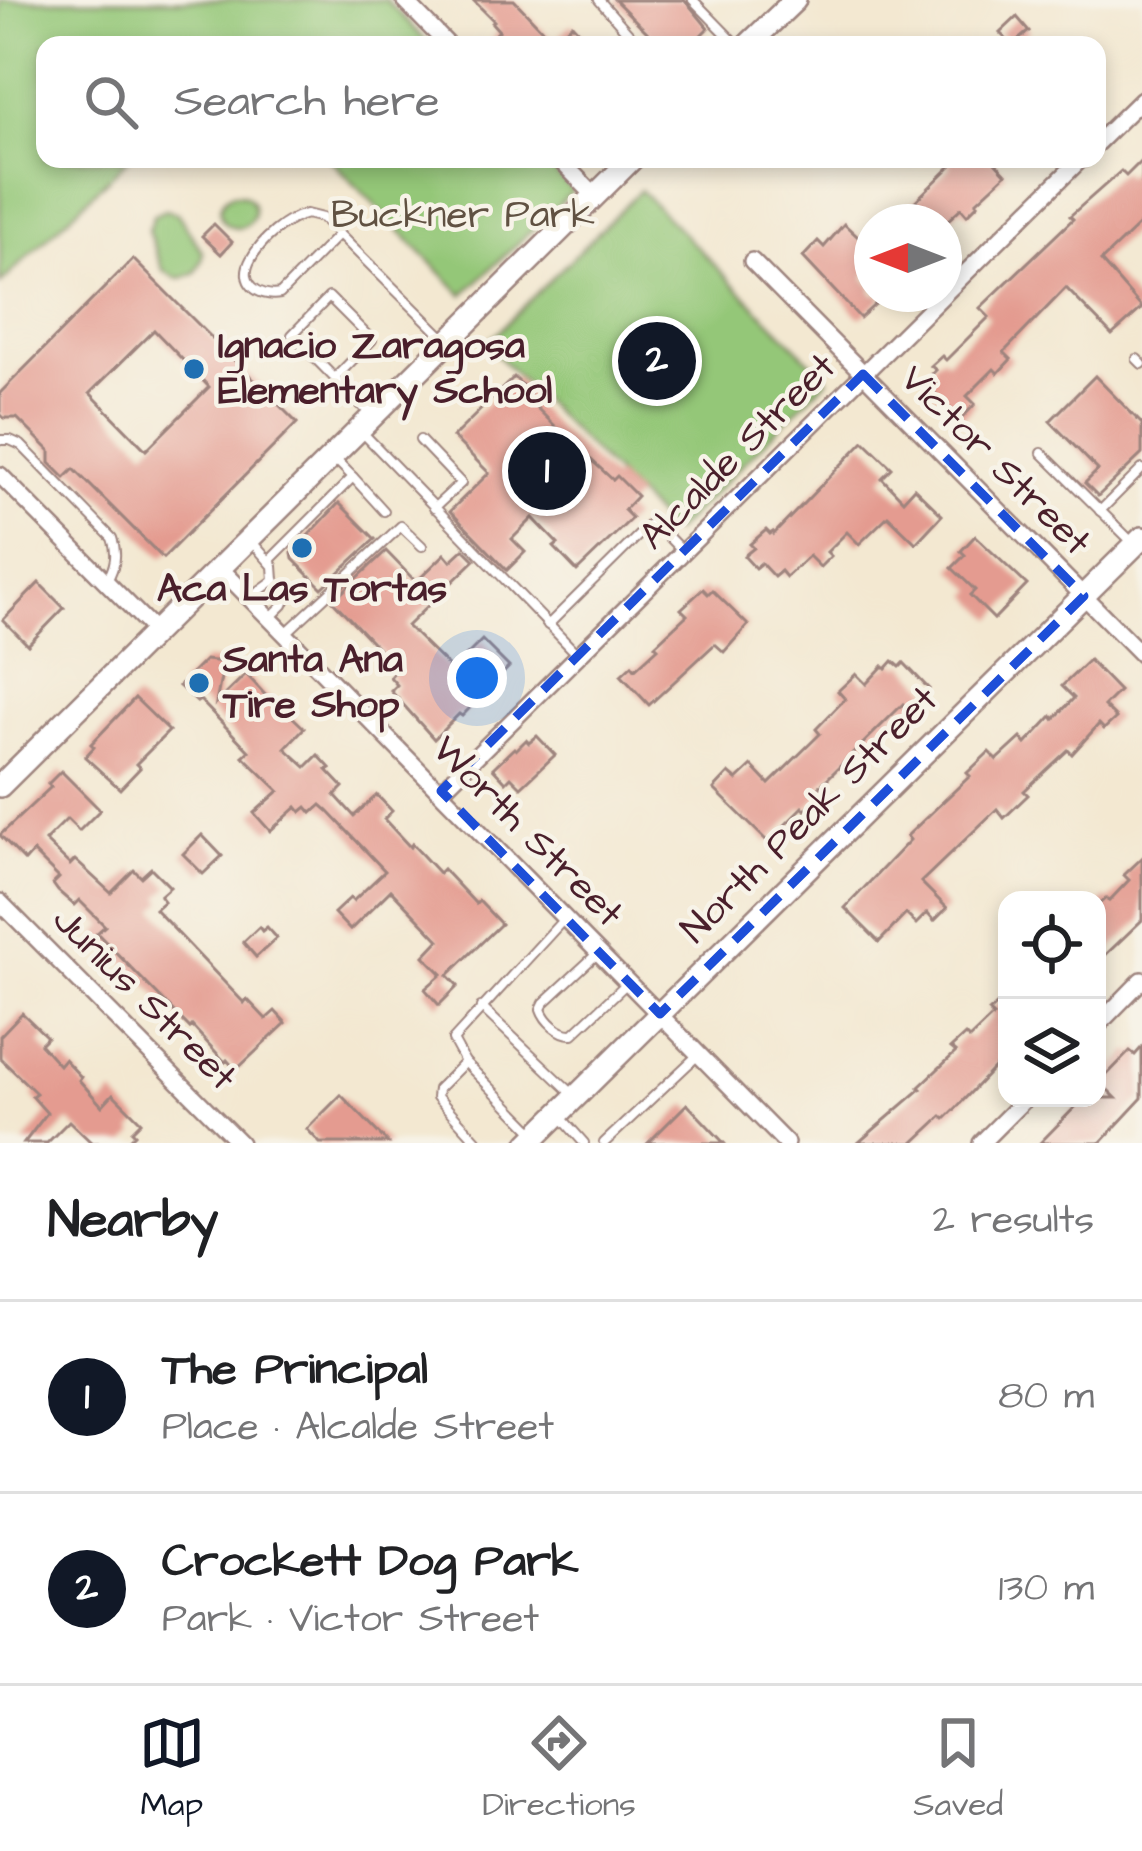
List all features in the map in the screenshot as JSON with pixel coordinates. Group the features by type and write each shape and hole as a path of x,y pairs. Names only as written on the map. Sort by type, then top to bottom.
{"street":[{"path":"404,0 439,36"},
{"path":"757,36 795,0"},
{"path":"1106,134 1142,99"},
{"path":"569,168 595,196"},
{"path":"0,786 623,168"},
{"name":"Alcalde Street","path":"441,791 1072,168"},
{"name":"Victor Street","path":"752,261 1142,655"},
{"path":"0,475 155,632"},
{"name":"North Peak Street","path":"533,1139 1138,542"},
{"name":"Worth Street","path":"220,568 786,1143"},
{"name":"Junius Street","path":"0,902 240,1143"},
{"path":"1106,1017 1142,980"},
{"path":"981,1143 1017,1107"}],"lane":[{"path":"598,0 631,36"},
{"path":"693,0 728,36"},
{"path":"339,234 280,293 262,295 248,282 249,262 292,218 306,214 322,218 339,234 448,341"},
{"path":"334,377 372,340 329,297 292,334 334,377 434,508 578,655"},
{"path":"0,440 20,445 112,538 114,568 107,582"},
{"path":"420,440 461,483 434,508"},
{"path":"1042,452 1138,542"},
{"path":"332,455 385,511"},
{"path":"1100,511 1142,469"},
{"path":"269,561 353,477"},
{"path":"548,625 653,521 683,552"},
{"path":"285,634 401,526 422,546"},
{"path":"248,539 273,566 274,580 287,596 270,618"},
{"path":"250,598 274,580"},
{"path":"533,1139 465,1062 453,1040 565,918"},
{"path":"599,952 544,1003 542,1015 562,1033 573,1034 628,982"},
{"path":"481,1007 576,1097"},
{"path":"604,1143 699,1054"},
{"path":"465,1062 438,1089 437,1097 479,1143"},
{"path":"558,1114 584,1143"}],"highlighted area":[{"path":"863,374 1084,596 660,1014 441,791"}],"green space":[{"path":"0,0 386,0 421,36 36,36 36,168 119,168 0,284"},
{"name":"Buckner Park","path":"339,168 550,168 573,191 463,295"},
{"path":"640,190 828,379 673,533 486,344"},
{"path":"237,194 249,199 254,211 249,223 237,228 225,223 220,211 225,199"},
{"path":"165,210 177,213 203,252 196,272 182,278 163,270 148,231 154,215"}],"building":[{"path":"473,0 514,0 548,36 494,36 499,31"},
{"path":"615,0 685,0 708,28 700,36 651,36"},
{"path":"1017,17 1029,31 1023,36 1000,33"},
{"path":"572,24 583,36 559,36"},
{"path":"1142,160 1142,222 1101,261 1142,308 1112,335 1066,288 1004,352 1011,359 967,396 975,404 961,419 924,382 936,370 931,366 942,356 946,360 989,317 980,308 1073,219 1070,216 1121,171 1126,176"},
{"path":"949,168 1000,168 1006,174 967,215 962,204 912,204"},
{"path":"214,224 232,242 221,254 202,236"},
{"path":"844,224 854,233 854,312 803,257 818,241 824,247"},
{"path":"133,259 297,423 163,558 74,469 65,478 50,463 50,451 17,418 0,414 0,393","holes":["154,330 209,387 146,450 90,393"]},
{"path":"1095,376 1142,424 1142,454 1098,496 1085,483 1098,470 1050,421"},
{"path":"514,377 530,393 526,397 560,431 637,496 624,510 632,518 577,571 533,518 512,539 525,552 507,570 450,511 489,473 453,437"},
{"path":"864,441 892,468 882,478 903,500 914,488 942,515 916,543 888,516 859,544 847,532 827,552 831,556 820,567 809,556 786,577 781,571 774,577 761,563 755,568 744,556 754,548 750,544 766,530 774,534"},
{"path":"339,503 375,539 322,588 292,553"},
{"path":"975,536 1027,585 994,619 970,595 975,590 952,568"},
{"path":"464,549 475,560 407,626 452,670 482,640 509,667 434,739 391,691 397,685 390,677 395,671 390,661 333,601 386,551 416,582 445,554 451,561"},
{"path":"39,583 64,608 28,645 3,620"},
{"path":"703,589 708,594 712,590 748,625 724,652 715,644 649,705 621,675 658,648 655,645 687,615 681,609"},
{"path":"205,660 224,662 216,703 246,674 279,710 282,707 304,728 285,748 306,767 318,755 343,787 335,795 354,816 377,795 392,811 384,819 410,847 412,844 439,873 443,869 501,924 448,975 458,986 439,1005 425,989 442,974 424,956 439,940 391,890 350,930 334,913 385,871 328,811 321,805 312,813 307,807 301,812 297,807 270,831 254,813 279,791 243,756 249,751 200,700 179,686"},
{"path":"1089,660 1119,691 1104,706 1116,718 1104,729 1099,724 1072,754 1068,750 1024,791 1028,795 1004,818 997,809 921,882 947,908 934,921 927,913 916,924 906,914 879,942 845,908 989,752 997,760 1021,738 1026,744 1052,716 1054,719 1074,698 1062,686"},
{"path":"893,661 900,667 904,663 929,689 907,710 903,704 820,786 825,790 768,842 714,789 729,773 737,780 752,766 769,784 820,734 816,729 845,699 838,691 856,674 866,684"},
{"path":"135,698 169,731 136,764 140,768 120,789 85,757 94,747 91,744"},
{"path":"537,736 555,755 521,787 511,777 506,782 493,768 514,748"},
{"path":"61,771 100,810 79,831 67,819 45,841 70,865 75,860 111,893 134,870 141,877 151,868 170,887 155,909 244,1003 247,999 266,1019 275,1011 286,1023 236,1070 97,933 105,926 79,900 74,905 58,891 53,884 59,878 33,852 25,861 0,835 51,787 48,784"},
{"path":"202,835 222,856 203,874 183,854"},
{"path":"1142,858 1142,920 1106,954 1106,898 1109,901 1129,880 1124,875"},
{"path":"259,927 262,931 267,927 277,938 256,957 243,942"},
{"path":"998,1004 998,1063 945,1119 942,1116 913,1143 858,1143 921,1089 956,1052 951,1048 965,1035 969,1039 993,1016 989,1012"},
{"path":"22,1013 47,1037 40,1044 59,1065 64,1059 102,1106 113,1094 141,1122 126,1143 92,1143 69,1121 47,1143 24,1143 47,1113 32,1096 36,1093 0,1058 0,1036"},
{"path":"1142,1047 1142,1098 1100,1143 1040,1143 1075,1107 1106,1107 1106,1098 1116,1098 1106,1088 1106,1076 1130,1051 1135,1055"},
{"path":"341,1095 388,1143 320,1143 307,1129"},
{"path":"687,1104 724,1143 648,1143"}],"place":[{"name":"Crockett Dog Park","path":"657,361"},
{"name":"Ignacio Zaragosa Elementary School","path":"194,369"},
{"name":"The Principal","path":"547,471"},
{"name":"Aca Las Tortas","path":"302,548"},
{"name":"Santa Ana Tire Shop","path":"199,683"}]}
